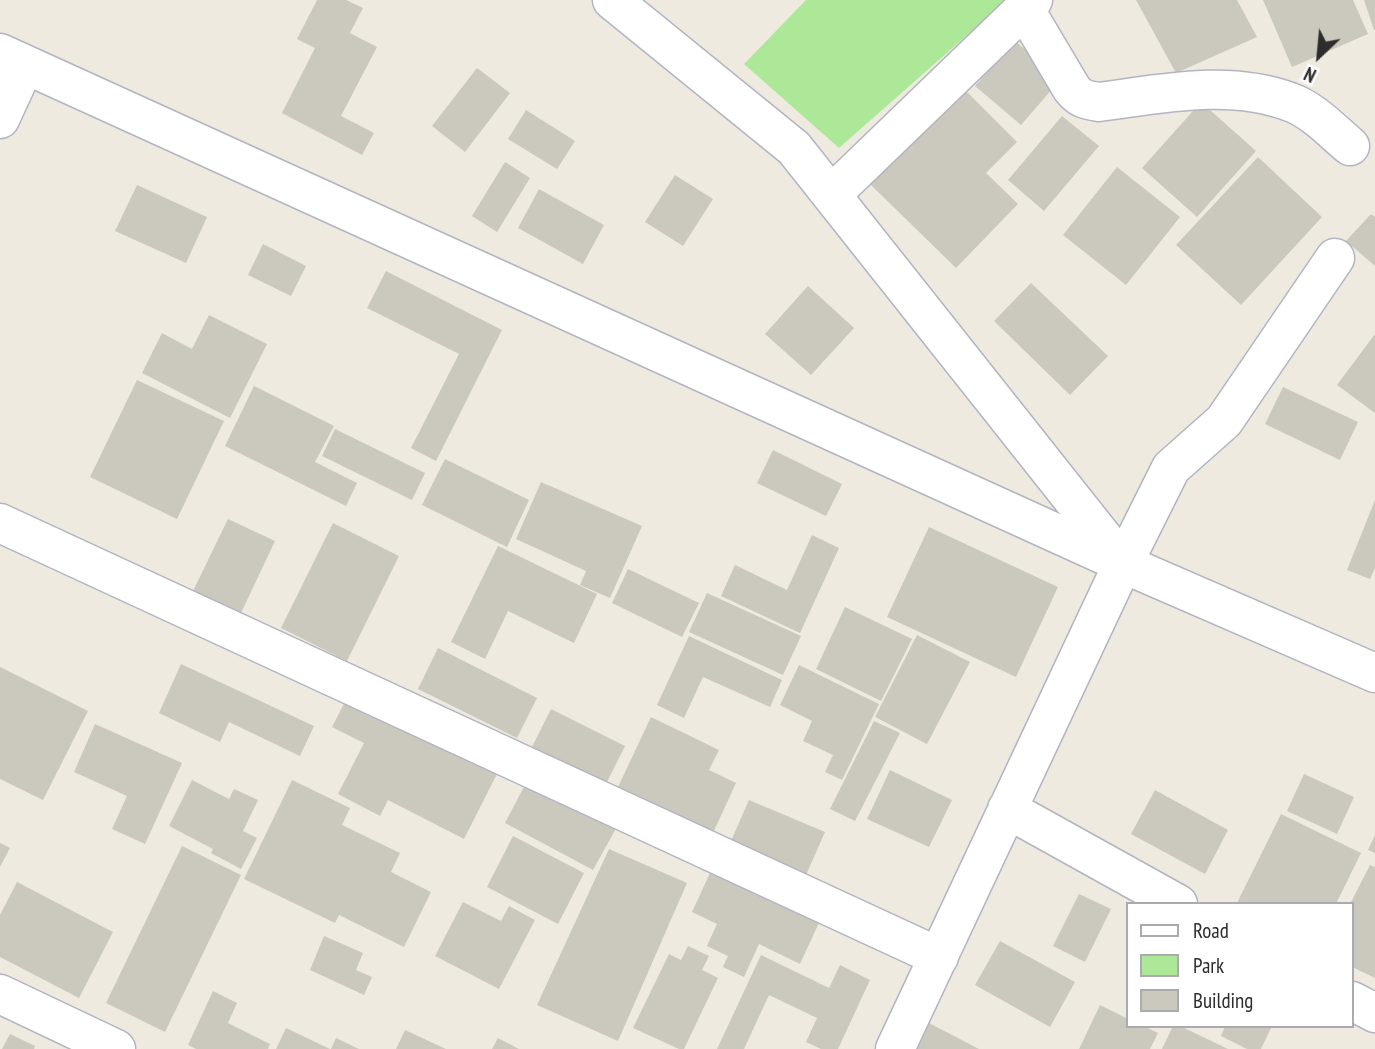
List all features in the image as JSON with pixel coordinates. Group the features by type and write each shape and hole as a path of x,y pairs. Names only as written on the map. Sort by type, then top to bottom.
{"street":[{"path":"612,0 794,148 1124,564"},
{"path":"832,194 1029,4 1078,97 1098,102 1217,89 1257,93 1292,102 1317,118 1350,146"},
{"path":"0,119 13,59 1124,564 1375,673"},
{"path":"895,1049 1171,468 1224,421 1335,258"},
{"path":"0,523 939,957"},
{"path":"1007,809 1174,902"},
{"path":"0,994 116,1049"},
{"path":"1354,1001 1375,1013"}],"green space":[{"path":"806,0 1007,0 839,148 744,64"}],"building":[{"path":"317,0 346,0 363,8 350,33 377,47 341,116 374,133 362,155 282,113 315,48 297,39"},
{"path":"1136,0 1237,0 1257,37 1176,73"},
{"path":"1263,0 1353,0 1368,34 1292,67"},
{"path":"1364,0 1375,0 1375,30 1374,30"},
{"path":"1014,40 1060,80 1021,125 975,86"},
{"path":"477,68 510,93 465,152 432,126"},
{"path":"963,88 1017,142 986,173 1018,204 956,268 870,184"},
{"path":"1201,102 1256,151 1197,217 1142,168"},
{"path":"526,110 575,141 557,169 508,139"},
{"path":"1062,116 1099,146 1044,211 1008,180"},
{"path":"1258,157 1322,217 1241,305 1176,245"},
{"path":"505,162 530,178 497,232 472,216"},
{"path":"1117,167 1180,217 1126,285 1063,235"},
{"path":"675,175 713,199 683,246 645,222"},
{"path":"137,185 207,217 186,263 115,231"},
{"path":"539,189 604,225 583,264 518,228"},
{"path":"1371,214 1375,217 1375,266 1346,241"},
{"path":"263,244 306,266 291,296 248,275"},
{"path":"386,271 502,330 436,461 411,448 459,354 367,308"},
{"path":"1031,283 1108,356 1070,395 994,321"},
{"path":"808,286 854,328 811,375 765,334"},
{"path":"209,315 267,344 230,418 142,373 162,333 192,349"},
{"path":"1375,334 1375,413 1337,385"},
{"path":"137,380 224,421 177,519 90,477"},
{"path":"254,386 334,426 315,462 357,483 346,506 225,446"},
{"path":"1283,387 1358,422 1340,460 1265,424"},
{"path":"335,429 425,473 412,500 322,456"},
{"path":"773,450 842,484 826,516 757,483"},
{"path":"445,459 529,500 507,547 422,505"},
{"path":"541,482 642,526 610,598 580,585 586,571 516,539"},
{"path":"1375,500 1375,568 1370,579 1347,570"},
{"path":"228,519 275,541 241,613 193,591"},
{"path":"333,523 399,556 347,661 281,628"},
{"path":"929,527 1058,587 1016,677 887,617"},
{"path":"812,535 839,548 800,633 721,596 735,565 787,590"},
{"path":"498,546 597,594 574,643 508,611 485,659 451,642"},
{"path":"628,569 699,603 682,637 612,603"},
{"path":"707,593 801,636 783,675 689,632"},
{"path":"845,607 912,639 881,701 816,669"},
{"path":"917,635 970,662 927,744 875,717"},
{"path":"689,636 782,680 770,707 703,677 684,718 657,705"},
{"path":"438,648 537,698 517,738 418,689"},
{"path":"181,664 314,726 300,756 229,722 220,742 159,713"},
{"path":"799,665 879,704 842,780 825,772 833,755 803,741 812,721 780,705"},
{"path":"0,667 88,711 43,800 0,779"},
{"path":"349,694 499,770 464,839 388,800 380,816 338,794 364,743 332,727"},
{"path":"551,709 625,746 606,784 532,747"},
{"path":"651,717 719,750 709,770 736,783 713,833 618,787"},
{"path":"874,721 900,733 855,821 830,809"},
{"path":"95,724 182,763 145,844 112,829 127,796 74,772"},
{"path":"890,770 952,800 929,847 867,819"},
{"path":"1304,774 1354,797 1337,834 1287,811"},
{"path":"529,777 618,825 593,870 505,823"},
{"path":"192,780 229,799 234,789 258,800 243,831 257,838 241,869 211,853 213,849 169,826"},
{"path":"292,780 350,808 342,825 400,853 391,872 431,892 404,947 339,915 335,923 244,879"},
{"path":"1155,790 1228,830 1205,874 1131,834"},
{"path":"749,800 825,832 806,875 730,843"},
{"path":"1281,814 1361,853 1337,902 1237,902"},
{"path":"1375,835 1375,853 1368,850"},
{"path":"513,836 584,873 558,924 487,887"},
{"path":"0,843 10,848 0,867"},
{"path":"182,846 241,875 165,1032 106,1003"},
{"path":"609,849 687,883 618,1041 537,1005"},
{"path":"715,862 823,914 800,964 759,944 744,977 723,967 728,956 707,946 717,924 692,912"},
{"path":"1370,865 1375,867 1375,978 1354,968 1354,902 1351,902"},
{"path":"17,882 113,932 79,998 0,957 0,915"},
{"path":"1079,894 1111,909 1085,962 1053,946"},
{"path":"463,902 501,921 509,906 535,920 499,989 435,956"},
{"path":"324,936 363,953 356,970 372,977 364,995 310,970"},
{"path":"1000,941 1075,982 1050,1027 975,985"},
{"path":"688,946 709,956 702,970 718,978 684,1049 679,1049 633,1028 669,954 681,960"},
{"path":"761,955 829,988 840,965 870,980 838,1049 821,1049 806,1042 817,1018 769,995 744,1049 717,1049"},
{"path":"213,991 237,1003 228,1023 270,1044 268,1049 196,1049 188,1045"},
{"path":"1100,1005 1126,1018 1126,1028 1148,1028 1158,1033 1150,1049 1079,1049"},
{"path":"927,1022 979,1049 913,1049"},
{"path":"286,1028 330,1049 276,1049"},
{"path":"1172,1028 1184,1028 1228,1049 1162,1049"},
{"path":"1224,1028 1271,1028 1261,1049 1247,1049 1221,1036"},
{"path":"405,1030 446,1049 396,1049"},
{"path":"10,1034 35,1046 34,1049 2,1049"},
{"path":"336,1038 359,1049 331,1049"},
{"path":"498,1038 519,1049 492,1049"}]}
